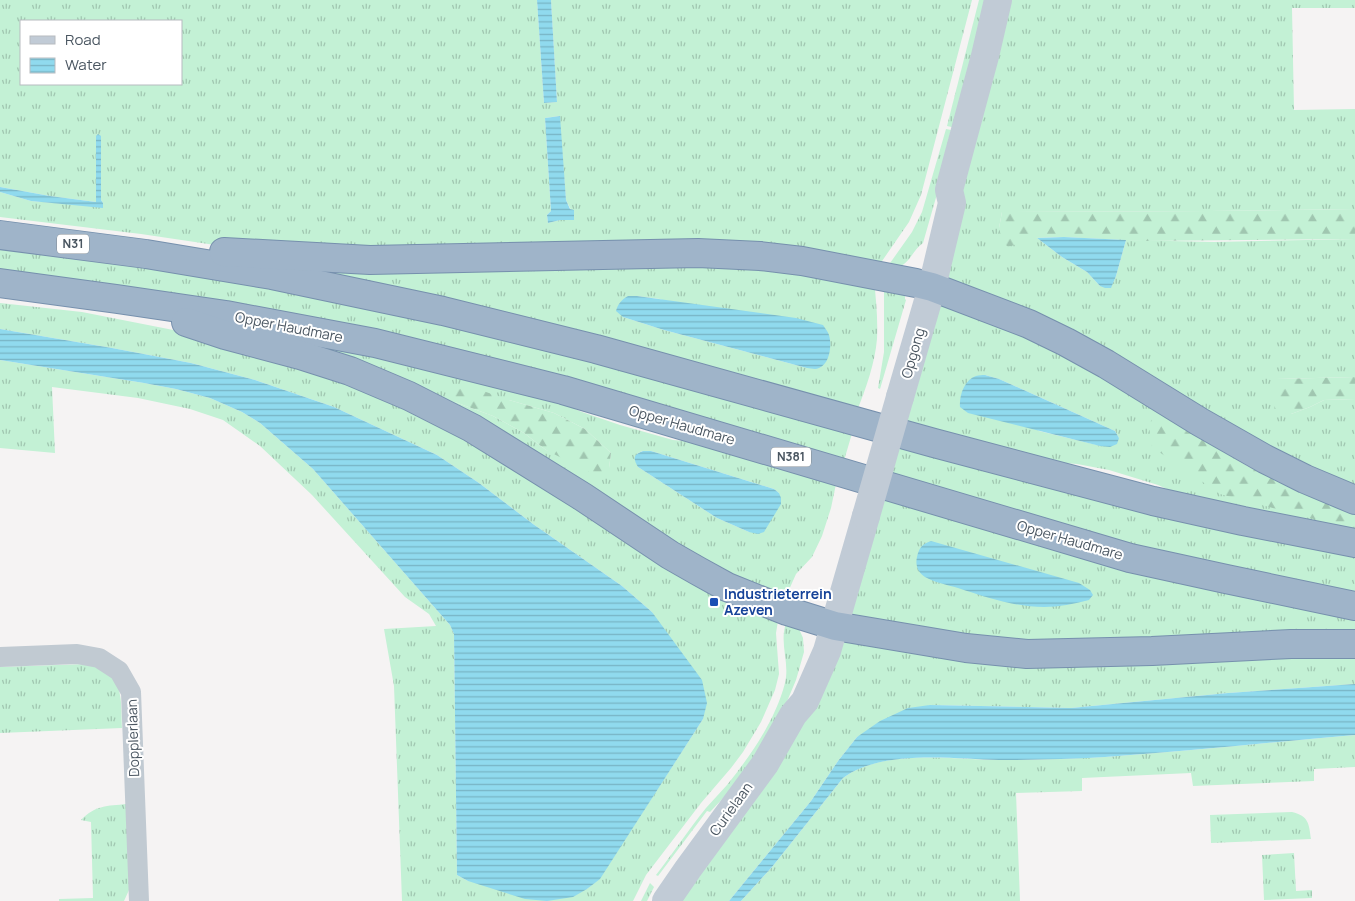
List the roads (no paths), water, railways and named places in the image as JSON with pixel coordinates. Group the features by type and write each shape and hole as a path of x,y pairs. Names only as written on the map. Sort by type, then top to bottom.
{"highway":[{"name":"N31","path":"0,235 146,254 230,260"},
{"path":"230,260 370,260 698,253 760,256 802,261 924,285 1029,324 1066,342 1106,364 1200,422 1265,458 1355,500"},
{"path":"230,260 272,275 443,310 596,349 1152,501 1355,543"},
{"path":"0,283 117,299 226,325 300,355 350,371 409,396 472,428 698,572 787,611 827,624 966,648 1026,654 1152,651 1291,644 1355,644"},
{"name":"Opper Haudmare","path":"226,325 375,344 563,390 1130,558 1355,606"}],"main road":[{"name":"Opgong","path":"858,514 924,285 952,203 949,190 998,0"},
{"name":"Curielaan","path":"666,901 764,764 793,715 805,701 827,651 827,624 858,514"}],"street":[{"name":"Dopplerlaan","path":"0,657 77,654 99,658 118,671 131,692 139,901"}],"water":[{"path":"537,0 551,0 557,102 544,103"},
{"path":"560,116 566,200 570,209 574,210 574,220 560,220 548,223 547,215 551,211 545,118"},
{"path":"98,134 101,136 101,200 103,208 31,201 0,192 0,187 96,202 96,136"},
{"path":"1064,237 1126,240 1111,288 1100,286 1087,272 1062,257 1037,238"},
{"path":"628,296 796,318 823,325 829,335 828,358 826,363 819,368 807,368 664,330 623,317 616,311 620,302"},
{"path":"0,329 191,363 255,380 334,407 437,455 622,586 652,612 702,680 707,703 703,719 600,879 573,897 547,901 525,899 468,881 457,875 454,634 450,625 313,469 260,423 242,412 210,398 144,383 0,360"},
{"path":"985,375 999,379 1115,431 1119,438 1117,444 1110,447 1100,446 968,413 960,407 963,389 972,378"},
{"path":"643,451 651,451 774,489 779,493 781,504 764,532 758,534 749,532 717,518 638,467 635,457"},
{"path":"931,541 1079,583 1090,590 1093,595 1089,600 1072,604 1033,607 1000,601 936,582 923,575 916,563 920,549"},
{"path":"1355,684 1355,735 1092,758 999,760 897,759 859,769 843,778 772,867 741,901 729,901 811,801 857,737 880,721 908,708 930,705 1071,708 1228,693"}],"place":[{"name":"Industrieterrein Azeven","path":"714,602"}]}
